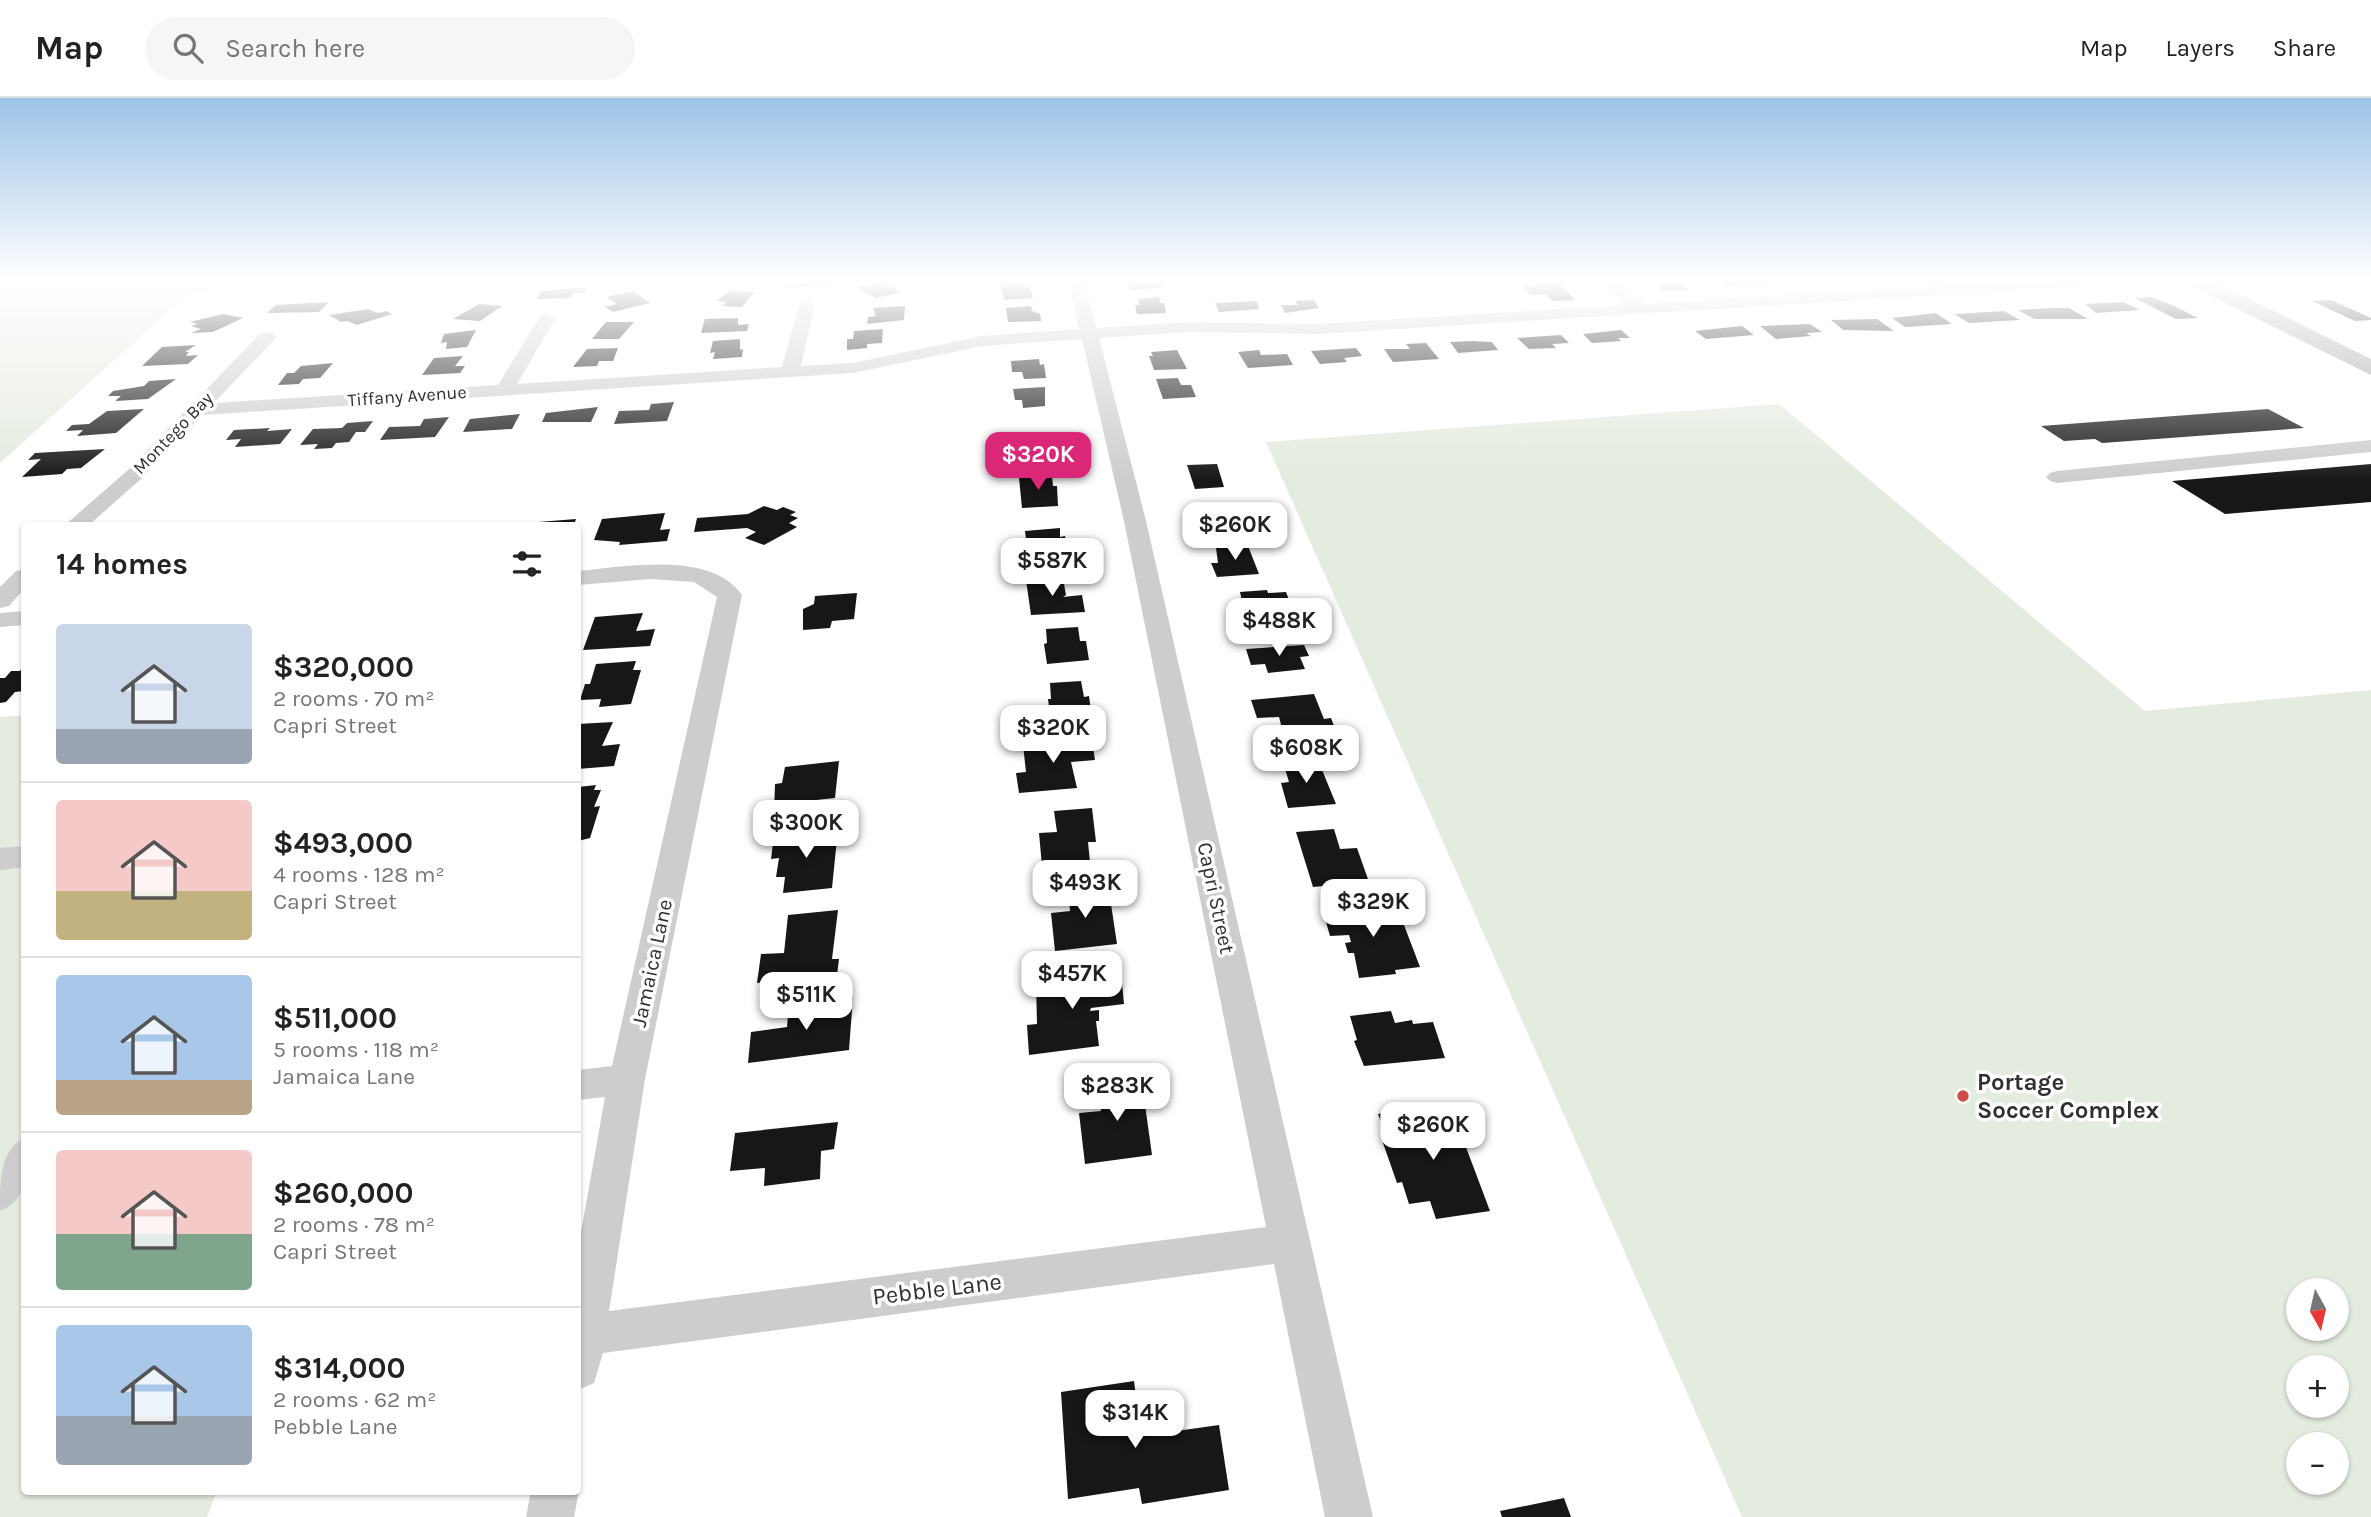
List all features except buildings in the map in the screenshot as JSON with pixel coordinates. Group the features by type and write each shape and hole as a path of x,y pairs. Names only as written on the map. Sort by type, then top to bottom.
{"main road":[{"path":"2329,347 2371,368"}],"street":[{"name":"Montego Bay","path":"79,522 135,474 257,347"},
{"path":"504,390 530,347"},
{"path":"790,372 796,347"},
{"name":"Tiffany Avenue","path":"196,410 853,368 952,347"},
{"name":"Capri Street","path":"1091,347 1135,521 1349,1517"},
{"path":"2057,477 2371,446"},
{"name":"Jamaica Lane","path":"581,578 651,572 700,575 730,595 627,1079 581,1345"},
{"path":"0,601 21,579"},
{"path":"0,620 21,618"},
{"path":"0,859 21,857"},
{"path":"581,1085 627,1079"},
{"path":"0,1193 21,1161"},
{"name":"Pebble Lane","path":"581,1351 1290,1243"},
{"path":"550,1517 554,1495"}],"shaded area":[{"path":"0,347 129,347 0,463"},
{"name":"Portage Soccer Complex","path":"1779,404 2145,711 2371,690 2371,1517 1742,1517 1266,442"},
{"path":"21,715 21,1495 215,1495 207,1517 0,1517 0,717"}],"place":[{"name":"Portage Soccer Complex","path":"1963,1096"}]}
